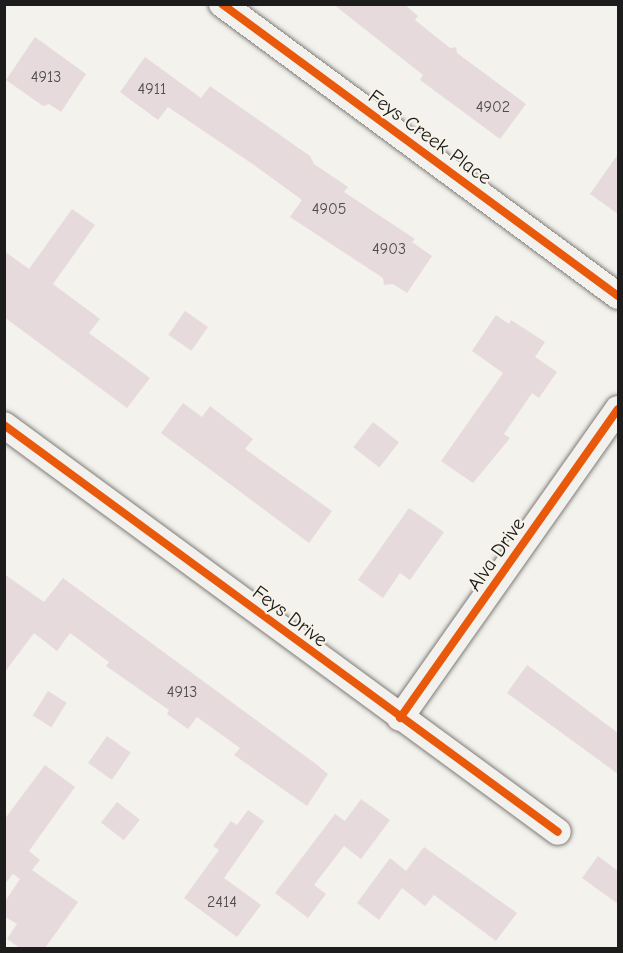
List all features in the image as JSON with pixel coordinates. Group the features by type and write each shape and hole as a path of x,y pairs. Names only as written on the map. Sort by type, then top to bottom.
{"street":[{"name":"Feys Creek Place","path":"222,4 618,296"},
{"name":"Alva Drive","path":"400,718 618,409"},
{"name":"Feys Drive","path":"4,425 558,832"}],"building":[{"path":"333,4 404,4 418,16 415,20 450,48 456,47 457,53 526,104 500,139 420,80 423,75"},
{"path":"35,37 86,74 61,112 49,104 43,106 6,80"},
{"path":"145,57 201,98 210,86 310,156 314,164 348,187 344,192 415,239 412,242 432,256 407,293 393,284 384,285 383,278 290,217 302,200 254,165 168,107 158,120 120,92"},
{"path":"618,154 618,214 590,194"},
{"path":"72,209 95,225 53,284 100,319 89,333 150,378 127,408 4,317 4,251 29,269"},
{"path":"185,311 208,327 191,351 168,335"},
{"path":"496,315 509,324 511,320 545,342 535,357 557,372 539,398 532,393 504,434 510,438 473,483 441,461 503,373 472,351"},
{"path":"183,403 202,417 210,406 253,439 245,449 332,511 309,543 161,433"},
{"path":"373,422 399,442 379,468 353,447"},
{"path":"409,508 444,532 410,580 400,573 383,598 358,580"},
{"path":"4,574 44,602 63,578 316,764 328,774 307,806 234,755 240,748 197,717 188,729 167,714 169,710 106,666 109,662 70,633 57,651 34,633 4,673"},
{"path":"527,665 618,733 618,774 507,693"},
{"path":"48,691 67,703 51,727 33,716"},
{"path":"107,736 131,753 112,780 88,763"},
{"path":"45,765 75,787 29,851 40,860 32,870 78,902 45,948 20,948 7,939 17,924 4,916 4,903 20,879 13,874 4,885 4,820"},
{"path":"361,799 390,820 361,859 344,846 314,885 326,894 308,918 275,893 335,814 345,821"},
{"path":"117,802 140,820 124,840 101,822"},
{"path":"248,810 264,821 224,878 261,905 237,937 184,898 219,850 213,846 231,821 237,825"},
{"path":"424,847 517,913 496,941 434,895 425,906 402,888 379,920 357,903 390,858 406,871"},
{"path":"598,856 618,871 618,904 582,878"}],"cycle path":[{"path":"222,4 618,296"},
{"path":"400,718 618,409"},
{"path":"4,425 558,832"}]}
